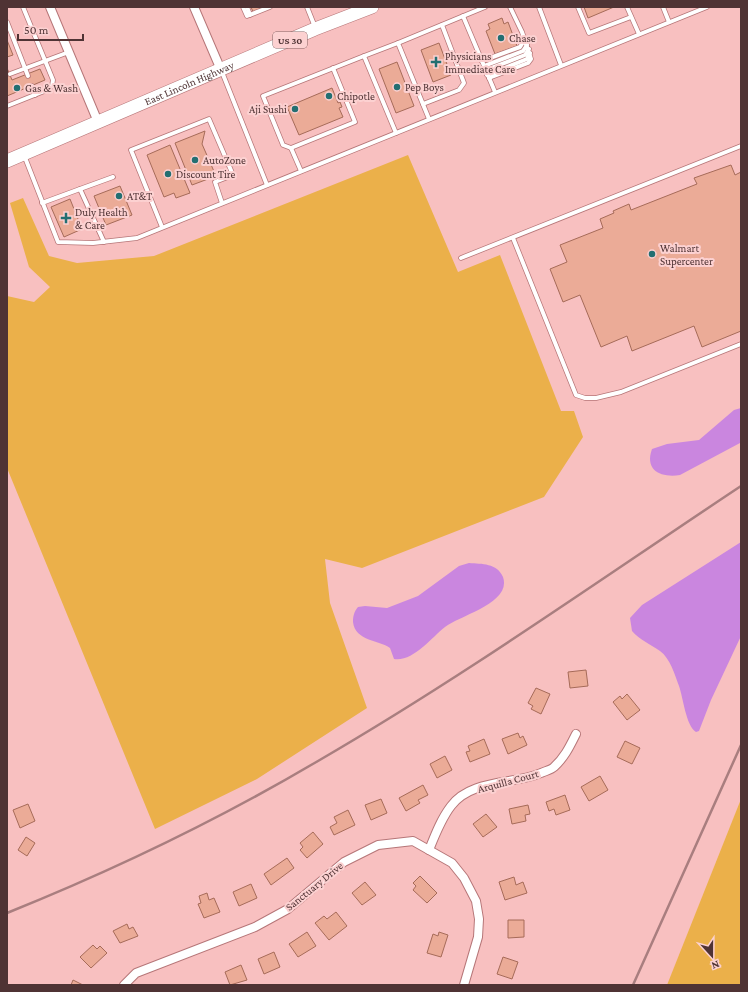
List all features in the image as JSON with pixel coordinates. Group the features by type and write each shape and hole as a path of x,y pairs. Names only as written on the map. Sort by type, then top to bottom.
{"main road":[{"name":"East Lincoln Highway","path":"7,161 315,29 372,7"}],"street":[{"path":"50,7 98,122"},
{"path":"194,7 221,70"},
{"name":"Arquilla Court","path":"429,850 438,828 451,805 466,793 498,783 529,778 553,768 566,754 576,734"},
{"name":"Sanctuary Drive","path":"124,985 136,973 255,927 288,908 344,862 378,845 414,841 452,863 469,886 478,910 479,930 477,944 464,985"}],"lane":[{"path":"7,106 35,95 52,86 53,80 23,7"},
{"path":"243,7 247,16 270,7"},
{"path":"247,7 250,15"},
{"path":"307,7 315,29"},
{"path":"333,68 355,122 291,148 283,145 263,96 485,7"},
{"path":"486,72 528,63 531,59 526,41 510,7"},
{"path":"539,7 561,65"},
{"path":"578,7 589,34 631,17"},
{"path":"627,7 639,34"},
{"path":"663,7 669,22"},
{"path":"24,154 58,242 93,244 137,238 707,7"},
{"path":"463,16 495,92"},
{"path":"7,22 28,76"},
{"path":"423,104 459,90 464,83 442,25"},
{"path":"482,61 520,47 526,41"},
{"path":"486,72 523,51 526,48 526,41"},
{"path":"398,43 429,119"},
{"path":"486,72 524,55 529,51"},
{"path":"10,74 69,52"},
{"path":"364,56 396,132"},
{"path":"221,70 267,185"},
{"path":"32,86 35,95"},
{"path":"162,227 132,150 209,119 233,175 215,182 222,203"},
{"path":"461,258 741,146"},
{"path":"291,148 301,171"},
{"path":"42,203 113,177"},
{"path":"80,189 104,242"},
{"path":"513,238 576,395 584,398 596,398 621,392 741,344"}],"shaded area":[{"path":"408,155 458,272 500,255 561,411 574,411 583,437 544,497 362,568 325,559 330,603 367,708 257,779 155,829 7,468 7,296 34,302 50,287 29,267 10,203 23,198 49,256 77,263 154,256"},
{"path":"741,408 740,443 680,475 673,476 661,474 653,468 650,463 652,449 667,444 699,440 734,410"},
{"path":"741,542 741,636 711,700 699,731 696,732 687,718 679,686 667,658 664,654 632,631 630,618 642,605"},
{"path":"469,563 489,565 500,572 503,577 504,586 500,594 493,601 483,607 452,622 415,653 408,657 394,659 390,648 368,639 358,633 355,628 353,618 358,607 365,606 387,608 418,596 459,566"},
{"path":"741,799 741,985 667,985"}],"building":[{"path":"251,7 264,7 253,12"},
{"path":"584,7 614,7 588,18"},
{"name":"Chase","path":"502,18 504,24 508,22 517,46 495,54 486,31 490,29 488,24"},
{"name":"Gas & Wash","path":"7,40 13,55 7,57"},
{"name":"Physicians Immediate Care","path":"439,43 451,75 433,82 421,50"},
{"name":"Pep Boys","path":"397,62 414,106 396,113 379,69"},
{"name":"Gas & Wash","path":"7,68 12,80 40,69 45,80 7,96"},
{"path":"332,88 338,103 340,102 342,107 339,108 343,117 299,135 287,107"},
{"name":"AutoZone","path":"205,131 202,144 216,176 192,185 175,143"},
{"name":"Discount Tire","path":"170,145 190,193 176,198 174,193 164,197 147,155"},
{"name":"Walmart Supercenter","path":"731,165 735,175 741,172 741,331 702,347 694,326 632,351 627,336 601,347 580,295 563,302 550,269 567,262 560,245 603,228 600,219 614,213 613,211 629,204 631,210 697,184 694,178"},
{"path":"120,186 132,215 106,225 94,196"},
{"name":"Duly Health & Care","path":"70,199 82,229 64,237 51,207"},
{"path":"586,670 588,686 570,688 568,672"},
{"path":"536,688 550,694 541,714 531,709 533,706 528,703"},
{"path":"627,694 640,710 627,720 613,702 620,696 622,699"},
{"path":"518,733 520,738 523,736 527,745 508,754 502,739"},
{"path":"484,739 490,754 470,762 466,752 470,751 468,746"},
{"path":"625,741 640,748 632,764 617,757"},
{"path":"445,756 452,770 437,778 430,764"},
{"path":"600,776 608,790 589,801 581,787"},
{"path":"423,785 428,795 418,800 420,803 406,811 399,798"},
{"path":"565,795 570,810 556,815 554,809 549,811 546,802"},
{"path":"381,799 387,813 371,820 365,805"},
{"path":"28,804 35,821 20,828 13,810"},
{"path":"528,805 530,814 525,815 526,821 512,824 509,809"},
{"path":"348,810 355,825 334,835 330,827 337,823 334,817"},
{"path":"486,814 497,827 483,837 473,824"},
{"path":"313,832 323,844 307,858 300,850 303,847 300,843"},
{"path":"26,837 35,843 27,856 18,850"},
{"path":"287,858 294,868 271,885 264,874"},
{"path":"420,876 437,893 427,903 413,890 416,886 413,883"},
{"path":"514,877 516,885 523,882 527,893 505,900 499,882"},
{"path":"365,882 376,895 362,905 352,893"},
{"path":"251,884 257,898 239,906 233,892"},
{"path":"207,893 209,900 214,898 220,912 204,918 198,904 201,903 199,896"},
{"path":"336,912 347,926 329,940 315,923 324,916 327,919"},
{"path":"508,920 524,920 524,937 508,938"},
{"path":"127,924 129,929 133,927 138,936 120,943 113,931"},
{"path":"307,932 316,946 298,957 289,944"},
{"path":"439,932 448,935 441,957 427,953 433,934 438,936"},
{"path":"93,945 97,949 100,946 107,953 91,968 80,957"},
{"path":"274,952 280,967 264,974 258,959"},
{"path":"503,957 518,962 512,979 497,974"},
{"path":"241,965 247,980 230,985 225,972"},
{"path":"73,980 83,985 71,985"}],"railway":[{"path":"7,913 126,862 204,824 318,761 426,696 479,662 741,486"},
{"path":"633,985 741,745"}],"place":[{"name":"Chase","path":"501,38"},
{"name":"Physicians Immediate Care","path":"436,62"},
{"name":"Pep Boys","path":"397,87"},
{"name":"Gas & Wash","path":"17,88"},
{"name":"Chipotle","path":"329,96"},
{"name":"Aji Sushi","path":"295,109"},
{"name":"AutoZone","path":"195,160"},
{"name":"Discount Tire","path":"168,174"},
{"name":"AT&T","path":"119,196"},
{"name":"Duly Health & Care","path":"66,218"},
{"name":"Walmart Supercenter","path":"652,254"}]}
